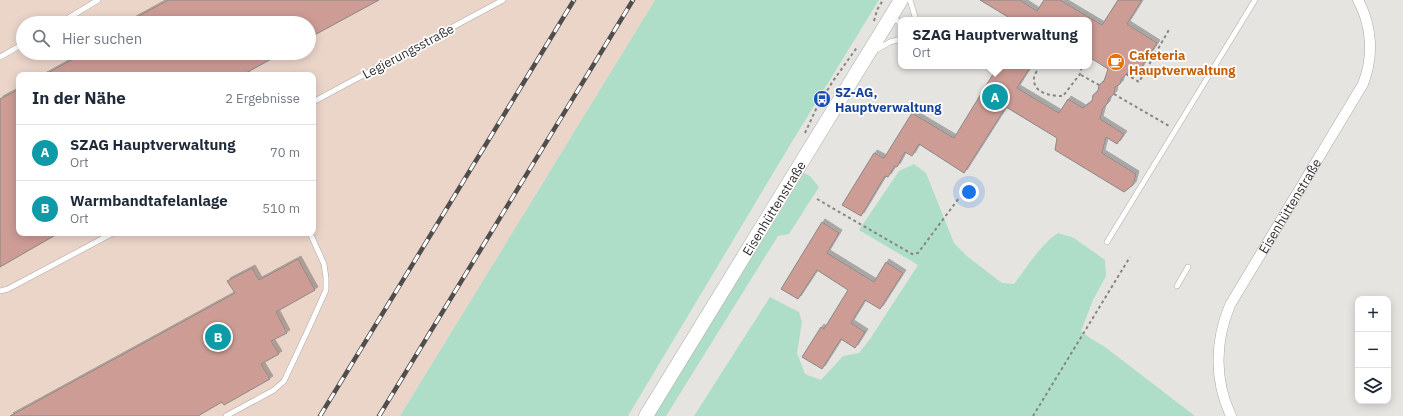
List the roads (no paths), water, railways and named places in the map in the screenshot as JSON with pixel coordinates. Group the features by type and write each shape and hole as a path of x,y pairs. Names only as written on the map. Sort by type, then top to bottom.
{"street":[{"name":"Eisenhüttenstraße","path":"646,416 868,54 896,20 901,0"},
{"name":"Eisenhüttenstraße","path":"1231,416 1222,393 1218,368 1219,343 1222,327 1230,305 1367,75 1370,43 1368,24 1358,0"}],"lane":[{"path":"72,16 98,0"},
{"name":"Legierungsstraße","path":"316,100 503,0"},
{"path":"910,0 915,17"},
{"path":"1107,242 1255,0"},
{"path":"868,54 890,42 898,40"},
{"path":"0,57 16,48"},
{"path":"0,292 107,236"},
{"path":"226,416 274,390 284,381 326,290 324,264 311,236"},
{"path":"1177,286 1188,267"}],"railway":[{"path":"320,416 574,0"},
{"path":"379,416 633,0"}],"place":[{"name":"Cafeteria Hauptverwaltung","path":"1116,62"},
{"name":"SZAG Hauptverwaltung","path":"995,97"},
{"name":"SZ-AG, Hauptverwaltung","path":"822,99"},
{"name":"Warmbandtafelanlage","path":"218,337"}]}
